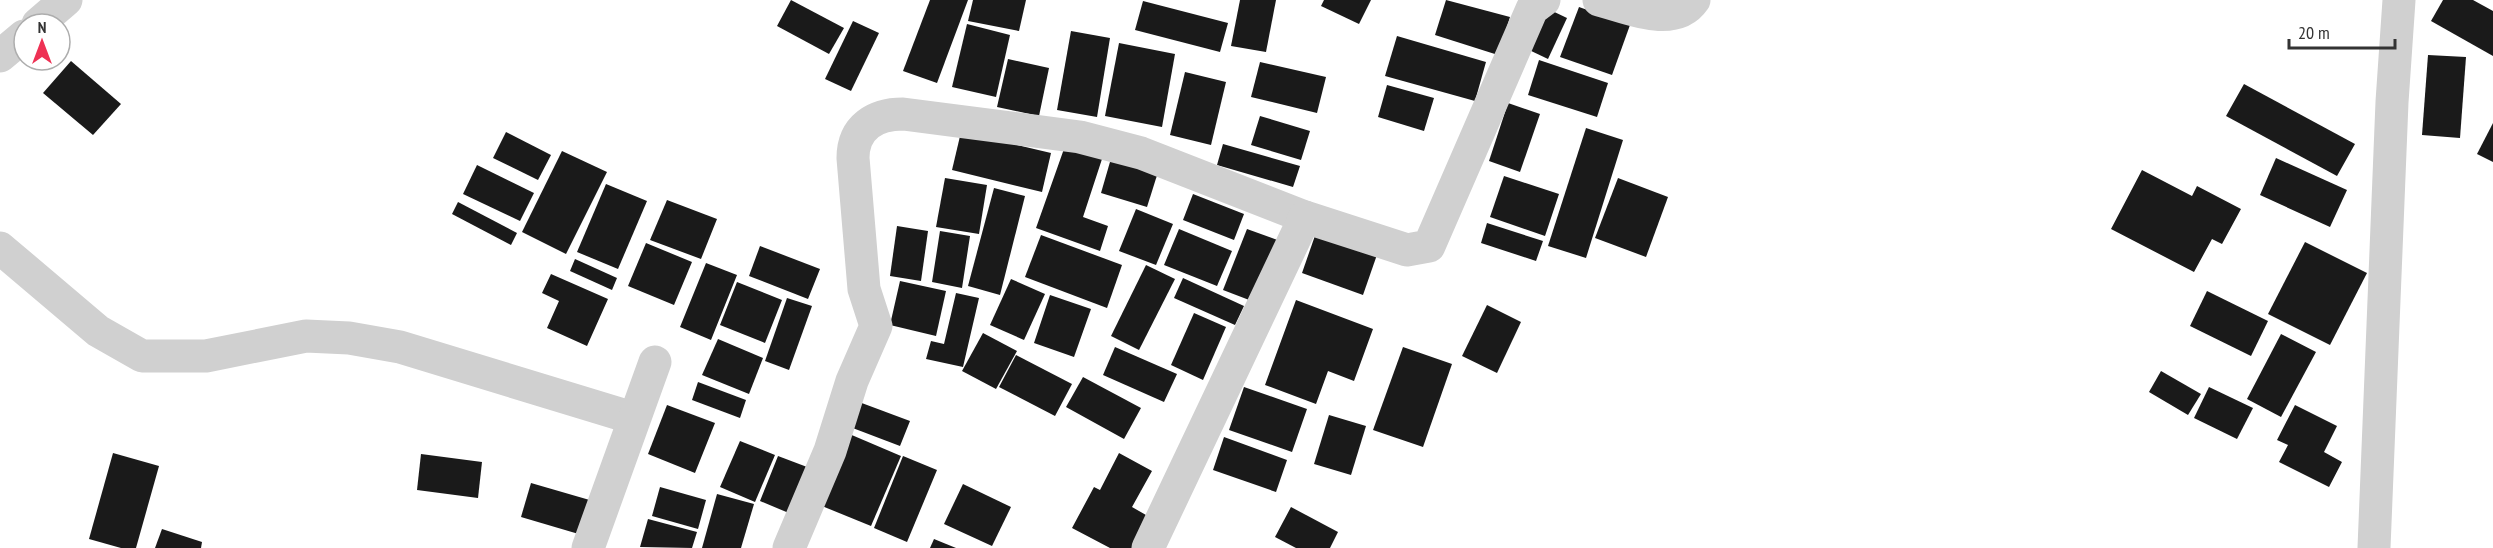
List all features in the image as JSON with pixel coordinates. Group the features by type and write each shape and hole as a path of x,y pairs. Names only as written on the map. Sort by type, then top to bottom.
{"street":[{"path":"52,12 66,0"},
{"path":"789,548 830,451 852,381 876,326 864,289 853,158 856,139 872,120 891,114 903,114 1080,137 1150,156 1305,217 1407,250 1429,246 1532,9 1545,0"},
{"path":"1599,0 1667,15 1681,12 1694,0"},
{"path":"2374,548 2392,102 2399,0"},
{"path":"0,56 12,46"},
{"path":"1148,548 1305,217"},
{"path":"0,248 98,331 142,356 206,356 306,336 349,338 400,347 633,418"},
{"path":"588,548 655,362"}],"building":[{"path":"791,0 844,28 829,54 777,26"},
{"path":"930,0 968,0 937,83 903,71"},
{"path":"973,0 1026,0 1019,31 968,21"},
{"path":"1240,0 1276,0 1266,52 1231,46"},
{"path":"1324,0 1371,0 1359,24 1321,6"},
{"path":"1446,0 1510,17 1498,55 1435,35"},
{"path":"2443,0 2473,0 2493,11 2493,56 2431,21"},
{"path":"1143,1 1228,23 1220,52 1135,30"},
{"path":"1579,7 1630,25 1612,75 1560,57"},
{"path":"1546,8 1567,18 1548,59 1527,49"},
{"path":"853,21 879,33 851,91 825,79"},
{"path":"967,24 1010,35 996,97 952,87"},
{"path":"1071,31 1110,38 1097,117 1057,110"},
{"path":"1397,36 1486,62 1475,101 1385,76"},
{"path":"1119,43 1175,54 1162,127 1105,116"},
{"path":"2428,55 2466,57 2460,138 2422,135"},
{"path":"1008,59 1049,68 1039,116 997,107"},
{"path":"1539,60 1608,83 1597,117 1528,95"},
{"path":"72,62 121,104 93,135 43,93 61,72 72,72"},
{"path":"1260,62 1326,77 1317,113 1251,97"},
{"path":"1185,72 1226,82 1211,145 1170,135"},
{"path":"2244,84 2355,144 2337,176 2226,116"},
{"path":"1387,85 1434,98 1424,131 1378,117"},
{"path":"1508,103 1540,114 1520,172 1489,161"},
{"path":"1260,116 1310,131 1301,160 1251,145"},
{"path":"2493,123 2493,162 2477,154"},
{"path":"1586,128 1623,140 1586,258 1548,246"},
{"path":"506,132 551,155 538,180 493,158"},
{"path":"961,132 1051,153 1042,192 952,170"},
{"path":"1223,144 1300,166 1293,187 1217,165"},
{"path":"1065,146 1102,159 1083,217 1108,226 1100,251 1036,228"},
{"path":"562,151 607,172 566,254 522,232"},
{"path":"1112,155 1159,169 1147,207 1101,193"},
{"path":"2276,158 2347,190 2330,227 2260,195"},
{"path":"477,165 534,193 520,221 463,194"},
{"path":"2142,170 2192,196 2197,186 2241,209 2222,244 2212,239 2194,272 2111,229"},
{"path":"1504,176 1559,194 1545,236 1490,217"},
{"path":"945,178 987,185 979,234 936,227"},
{"path":"1618,178 1668,197 1646,257 1595,238"},
{"path":"606,184 647,201 618,269 577,252"},
{"path":"994,188 1025,196 1000,295 968,286"},
{"path":"1193,194 1244,214 1234,240 1183,220"},
{"path":"667,200 717,219 701,259 650,240"},
{"path":"458,202 517,233 511,245 452,214"},
{"path":"1136,209 1173,224 1156,265 1119,251"},
{"path":"1487,223 1543,241 1536,261 1481,243"},
{"path":"897,226 928,231 921,281 890,276"},
{"path":"1318,227 1379,249 1363,295 1302,273"},
{"path":"1179,229 1232,251 1217,286 1164,265"},
{"path":"1247,229 1280,241 1257,303 1223,290"},
{"path":"940,231 970,236 962,288 932,282"},
{"path":"1041,235 1122,265 1107,308 1025,277"},
{"path":"2305,242 2367,273 2330,345 2268,314"},
{"path":"646,243 692,262 674,305 628,286"},
{"path":"760,246 820,269 808,299 749,276"},
{"path":"575,259 617,278 612,290 570,271"},
{"path":"706,263 737,275 711,340 680,327"},
{"path":"1146,265 1175,279 1139,350 1111,336"},
{"path":"551,274 608,299 587,346 547,328 559,301 542,293"},
{"path":"1183,278 1244,306 1235,325 1174,298"},
{"path":"1011,279 1045,294 1024,340 990,325"},
{"path":"900,281 946,291 936,336 890,325"},
{"path":"737,282 782,300 765,343 720,325"},
{"path":"2207,291 2268,321 2251,356 2190,326"},
{"path":"956,293 979,298 963,367 926,359 931,341 944,344"},
{"path":"1050,295 1091,309 1074,357 1034,343"},
{"path":"787,298 812,306 789,370 765,361"},
{"path":"1296,300 1373,329 1354,381 1328,371 1316,404 1265,385"},
{"path":"1487,305 1521,322 1497,373 1462,356"},
{"path":"1194,313 1226,327 1203,380 1171,365"},
{"path":"983,333 1017,351 996,389 962,371"},
{"path":"2281,334 2316,352 2281,417 2247,399"},
{"path":"718,339 763,358 749,394 702,375"},
{"path":"1115,347 1177,374 1164,402 1103,375"},
{"path":"1403,347 1452,364 1423,447 1373,430"},
{"path":"1016,355 1072,384 1055,416 999,387"},
{"path":"2161,371 2201,394 2188,415 2149,392"},
{"path":"1083,377 1141,408 1124,439 1066,407"},
{"path":"698,382 746,400 740,418 692,400"},
{"path":"1244,387 1307,409 1292,452 1229,430"},
{"path":"2209,387 2253,408 2237,439 2194,418"},
{"path":"859,402 910,421 900,446 850,427"},
{"path":"667,405 715,423 695,473 648,454"},
{"path":"2295,405 2337,426 2324,452 2342,462 2329,487 2279,462 2288,445 2277,440"},
{"path":"1329,415 1366,426 1351,475 1314,464"},
{"path":"847,433 901,456 871,526 817,504"},
{"path":"1224,437 1287,460 1276,492 1213,470"},
{"path":"740,441 775,455 755,502 720,487"},
{"path":"113,453 159,466 136,548 121,548 89,539"},
{"path":"1119,453 1152,471 1132,507 1153,519 1137,548 1110,548 1072,528 1094,487 1100,490"},
{"path":"421,454 482,462 478,498 417,490"},
{"path":"778,456 815,470 796,516 760,501"},
{"path":"903,456 937,470 907,542 874,528"},
{"path":"531,483 593,501 582,535 521,517"},
{"path":"963,484 1011,507 992,546 944,524"},
{"path":"660,487 706,500 698,529 652,516"},
{"path":"717,494 754,504 741,548 702,548"},
{"path":"1291,507 1338,532 1330,548 1296,548 1275,537"},
{"path":"648,519 697,532 692,548 640,547"},
{"path":"162,529 202,542 201,548 155,548"},
{"path":"934,539 956,548 930,548"}]}
